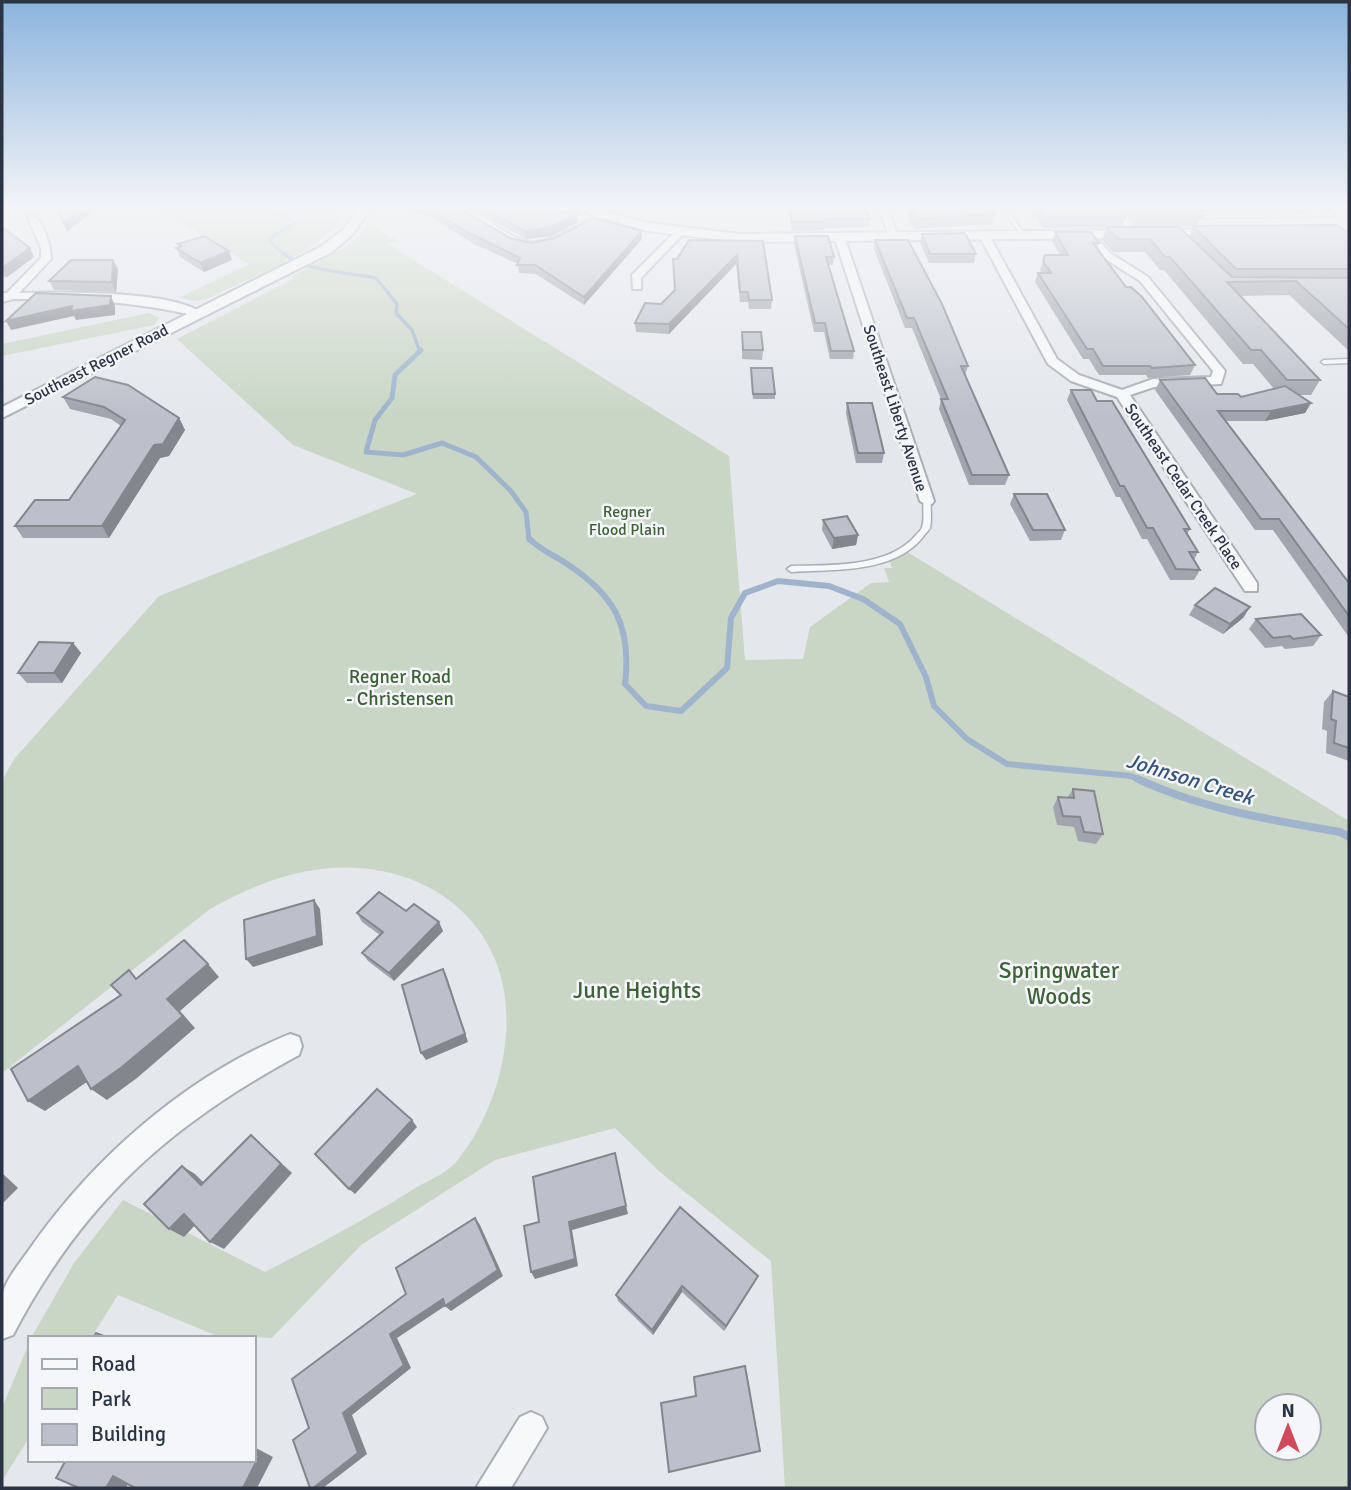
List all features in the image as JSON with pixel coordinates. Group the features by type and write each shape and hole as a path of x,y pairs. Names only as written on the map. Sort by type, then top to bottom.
{"street":[{"path":"4,299 29,276"},
{"name":"Southeast Regner Road","path":"2,413 274,276"},
{"path":"637,276 637,287"},
{"name":"Southeast Liberty Avenue","path":"853,276 927,501"},
{"name":"Southeast Cedar Creek Place","path":"1006,276 1052,361 1075,378 1122,394 1138,414 1251,587"},
{"path":"1122,394 1153,383 1217,381 1219,370 1139,276"},
{"path":"4,299 127,296 196,313"},
{"path":"2,1324 67,1224 133,1151 202,1094 238,1071 290,1046"},
{"path":"492,1488 531,1428"}],"lane":[{"path":"1324,362 1349,361"},
{"name":"Southeast Liberty Avenue","path":"791,569 892,558 909,548 927,524 927,501"}],"green space":[{"path":"225,276 257,276 209,298 195,301 179,298"},
{"path":"293,276 438,276 729,456 745,660 803,659 810,627 871,583 889,582 884,568 892,568 889,558 904,550 1349,821 1349,1488 785,1488 771,1261 660,1172 615,1128 495,1160 361,1245 272,1338 215,1335 118,1295 92,1336 32,1336 74,1263 123,1200 265,1272 449,1169 476,1133 497,1085 506,1034 505,993 494,957 476,926 451,902 420,883 386,872 348,868 308,871 282,877 245,891 210,909 2,1073 2,780 15,758 159,596 417,494 293,445 177,339 293,279"},
{"path":"149,313 159,318 154,325 2,356 2,344"},
{"path":"28,1346 28,1439 2,1481 2,1408"}],"building":[{"path":"55,276 112,276 112,282 49,281"},
{"path":"551,276 603,276 584,297"},
{"path":"674,276 717,276 669,324 635,323 645,303 661,304 675,290"},
{"path":"739,276 768,276 772,300 749,300 748,292 740,292"},
{"path":"804,276 832,276 854,351 831,351 825,323 815,323"},
{"path":"890,276 927,276 968,366 961,366 1009,475 972,475 941,399 948,399 914,318 907,318"},
{"path":"1040,276 1117,276 1126,287 1131,287 1142,297 1195,365 1152,368 1103,366 1093,349 1087,349"},
{"path":"1186,276 1349,278 1349,329 1296,281 1227,282 1320,380 1287,380 1261,350 1251,350"},
{"path":"36,293 111,296 110,305 71,311 72,306 6,321"},
{"path":"742,332 761,332 763,350 743,350"},
{"path":"751,368 772,368 775,394 753,394"},
{"path":"95,377 128,385 179,418 163,444 154,445 102,526 15,526 35,500 69,500 125,420 104,407 63,397"},
{"path":"1205,378 1217,394 1238,394 1241,397 1285,386 1311,403 1271,411 1218,411 1349,583 1349,616 1279,519 1261,519 1160,380"},
{"path":"1071,390 1091,390 1097,401 1112,401 1190,529 1184,529 1198,552 1189,552 1200,570 1176,569 1153,528 1147,528 1124,486 1120,486"},
{"path":"847,403 872,403 884,453 858,453"},
{"path":"1014,494 1047,494 1065,530 1033,530"},
{"path":"847,516 858,535 834,538 823,520"},
{"path":"1215,588 1250,607 1230,624 1195,605"},
{"path":"1301,614 1321,635 1293,639 1290,636 1273,638 1256,619"},
{"path":"39,642 73,643 54,673 18,673"},
{"path":"1333,691 1349,697 1349,748 1334,743 1336,721 1331,719"},
{"path":"1073,789 1094,791 1103,834 1084,832 1080,817 1063,816 1058,797 1074,798"},
{"path":"379,892 406,911 414,904 439,922 389,973 362,953 383,932 357,913"},
{"path":"314,900 317,936 246,959 244,920"},
{"path":"184,940 208,964 167,999 183,1016 91,1089 78,1066 28,1101 11,1069 121,995 111,985 129,970 136,979"},
{"path":"443,969 465,1034 421,1053 402,985"},
{"path":"377,1089 412,1120 349,1189 315,1154"},
{"path":"251,1135 281,1164 210,1242 184,1214 169,1229 144,1204 182,1166 201,1185"},
{"path":"615,1153 626,1206 569,1222 575,1259 531,1272 524,1226 539,1222 533,1177"},
{"path":"680,1207 758,1276 726,1326 682,1286 652,1330 616,1295"},
{"path":"475,1218 498,1270 445,1306 443,1299 390,1334 404,1365 343,1413 358,1453 310,1488 293,1440 309,1428 292,1379 406,1294 396,1268"},
{"path":"745,1366 760,1451 669,1472 661,1403 696,1396 694,1377"},
{"path":"65,1462 256,1462 243,1488 135,1488 113,1476 106,1488 79,1488 56,1478"}],"waterway":[{"name":"Johnson Creek","path":"360,276 376,278 397,304 396,313 412,330 420,351"},
{"name":"Johnson Creek","path":"420,351 395,375 392,398 375,420 366,452 403,455 442,443 476,457 510,490 526,512 529,540"},
{"name":"Johnson Creek","path":"529,538 581,574 607,599 622,628 626,663 625,684 646,706 681,711 727,668 731,618 745,593 778,581 829,586 863,599 900,624 926,677 934,706 967,739 1007,764 1131,776 1142,781"},
{"name":"Johnson Creek","path":"1138,779 1212,806 1340,832 1349,837"}],"park label":[{"name":"Regner Flood Plain","path":"627,520"},
{"name":"Regner Road - Christensen","path":"400,687"},
{"name":"Springwater Woods","path":"1059,983"},
{"name":"June Heights","path":"637,990"}]}
